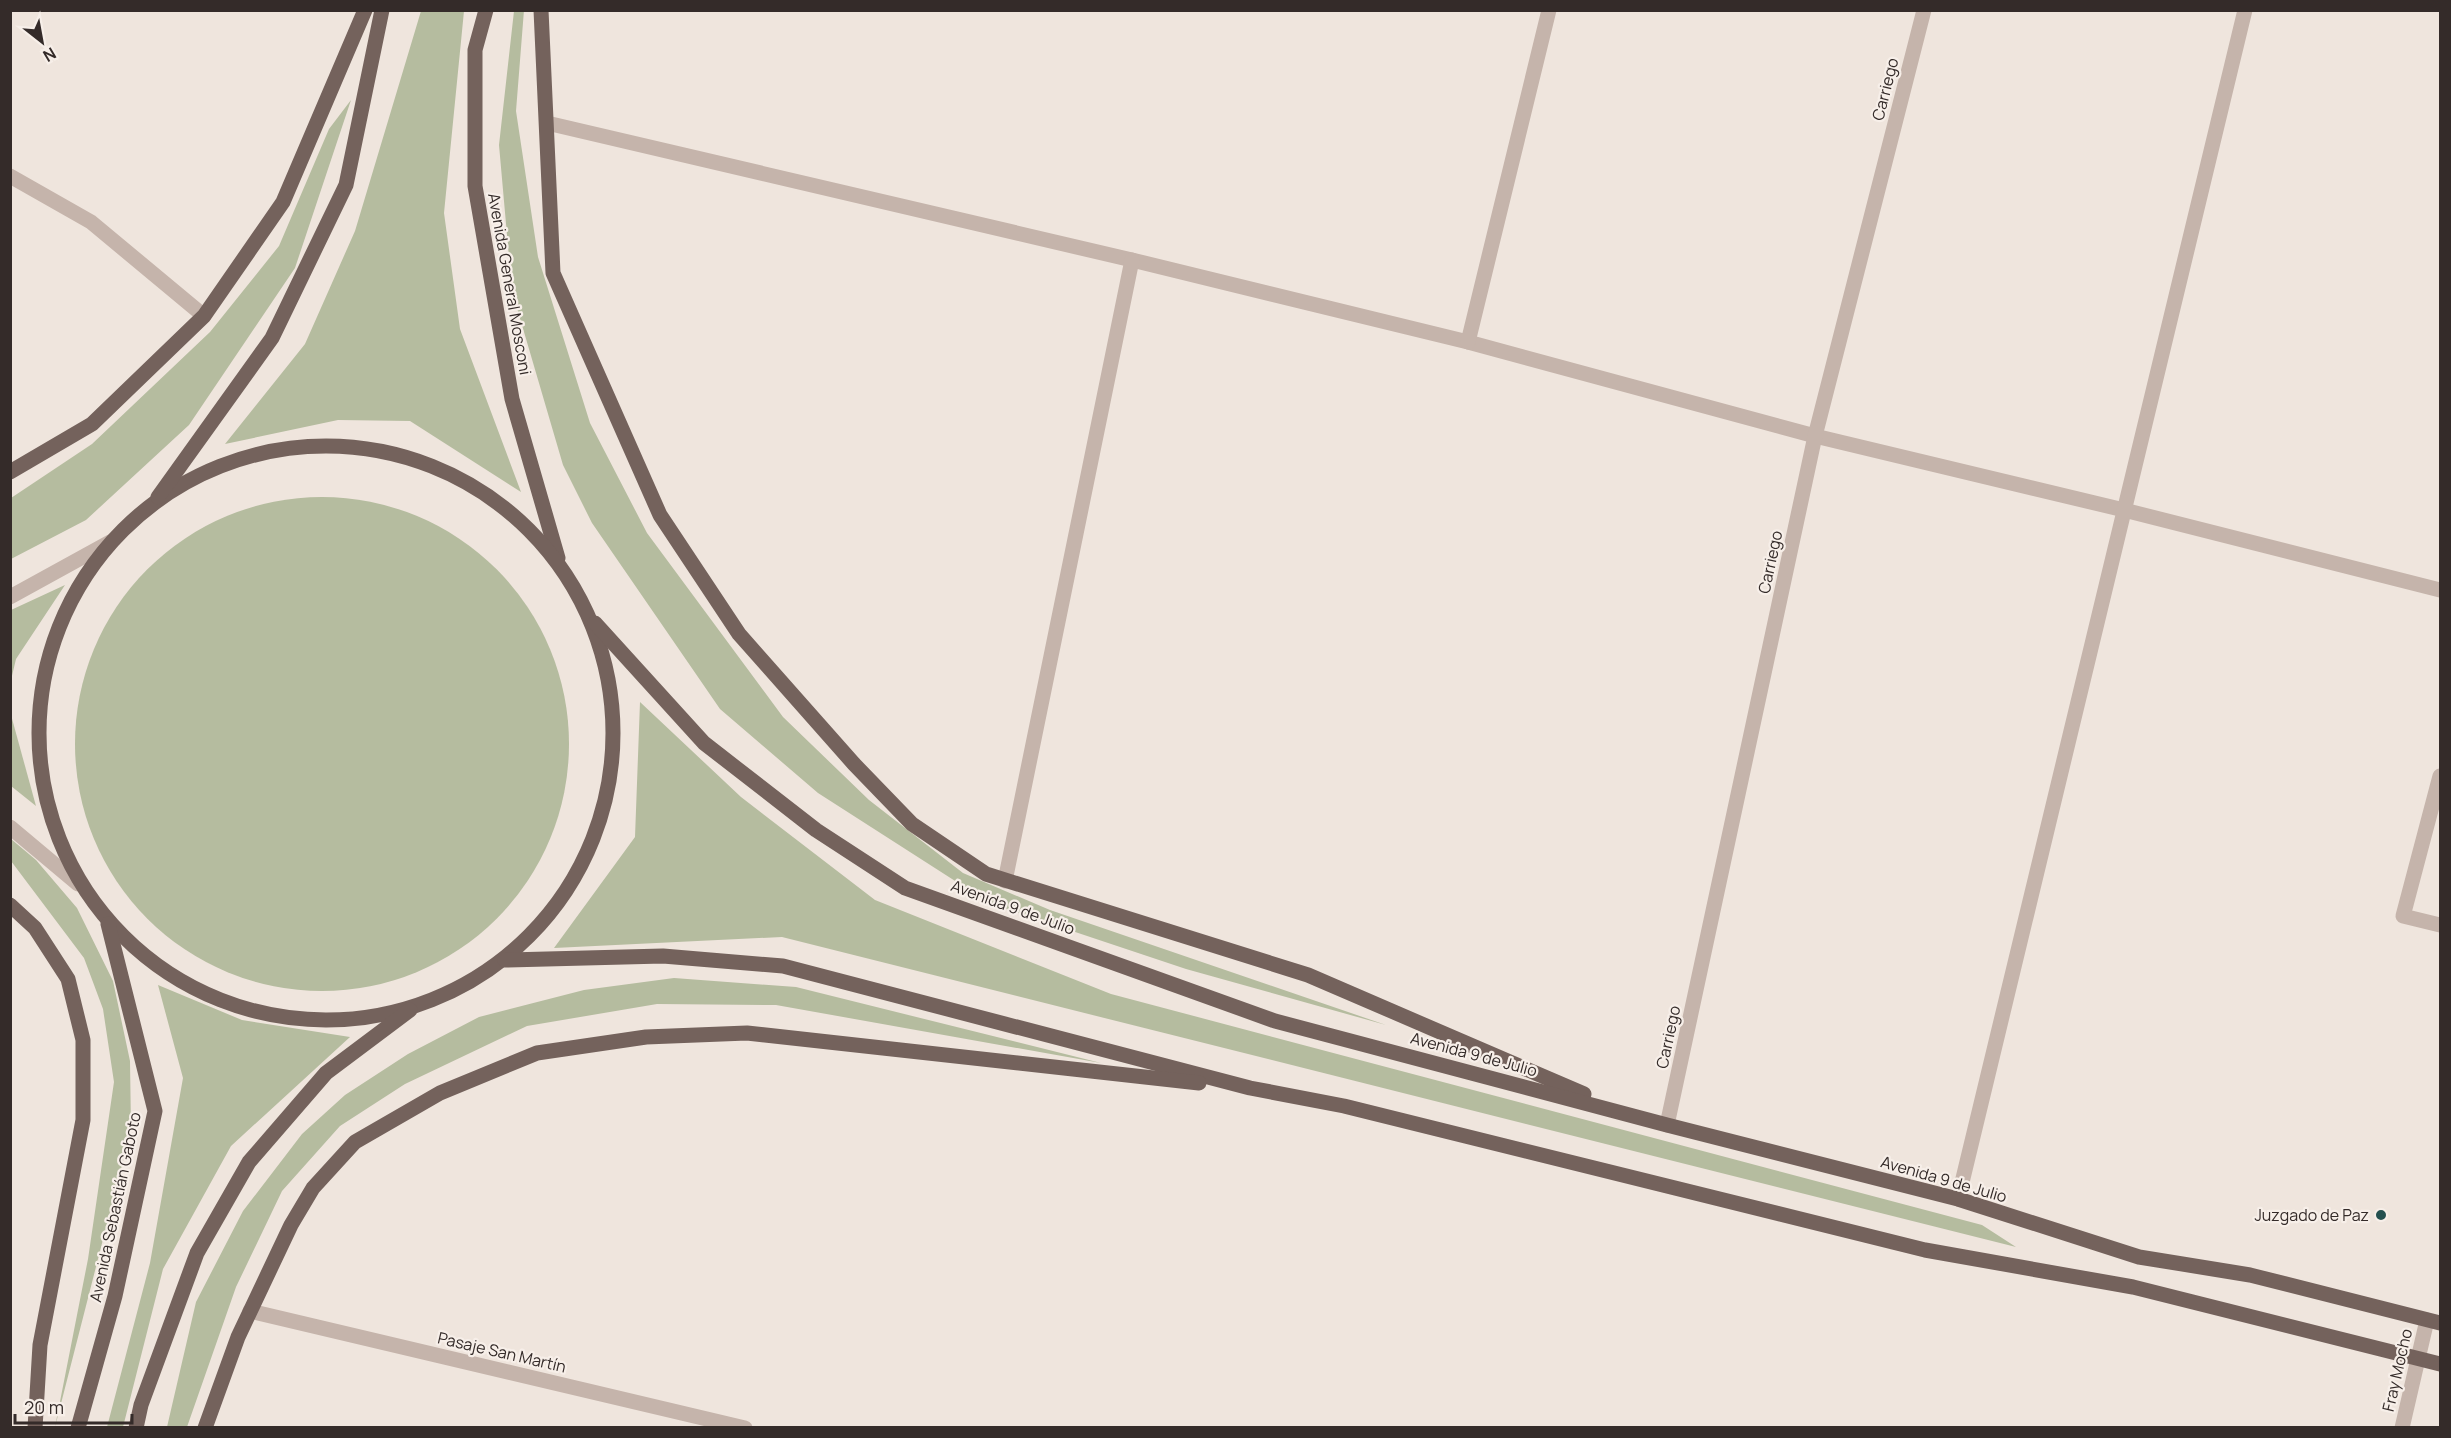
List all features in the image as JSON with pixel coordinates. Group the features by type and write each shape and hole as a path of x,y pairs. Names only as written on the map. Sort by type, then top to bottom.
{"main road":[{"path":"10,472 92,424 204,316 283,202 365,10"},
{"path":"382,10 346,185 272,338 156,500 110,542 69,602 43,672 37,745 49,817 78,884 108,924 195,991 300,1021 410,1010"},
{"name":"Avenida General Mosconi","path":"486,10 475,50 475,186 512,399 558,558"},
{"path":"541,10 553,273 660,514 739,634 854,764 912,824 986,874 1308,975 1631,1114"},
{"path":"136,1428 141,1405 197,1253 249,1162 326,1073 410,1010 460,989 505,960 568,891 606,807 615,714 595,623 558,558 474,484 369,447 258,453 156,500"},
{"name":"Avenida 9 de Julio","path":"595,623 704,743 816,830 905,888 1275,1021 1958,1199 2139,1257 2250,1275 2434,1322"},
{"path":"10,905 35,928 68,979 83,1040 82,1120 40,1345 35,1428"},
{"name":"Avenida Sebastián Gaboto","path":"78,1428 115,1296 155,1111 108,924"},
{"path":"505,960 663,956 783,966 1250,1089"},
{"path":"206,1428 238,1337 291,1225 313,1188 355,1142 440,1093 537,1053 646,1037 747,1033 1250,1089 1344,1106 1925,1250 2133,1287 2440,1364"}],"street":[{"path":"1468,342 1549,10"},
{"name":"Carriego","path":"1667,1125 1815,436 1924,10"},
{"path":"1958,1199 2245,10"},
{"path":"547,123 1132,260 1468,342 1815,436 2124,510 2440,590"},
{"path":"10,176 90,222 204,316"},
{"path":"1005,881 1132,260"},
{"path":"10,597 110,542"},
{"path":"2440,776 2403,916 2440,925"},
{"path":"10,827 78,884"},
{"name":"Pasaje San Martín","path":"250,1311 745,1428"},
{"name":"Fray Mocho","path":"2402,1428 2418,1359 2434,1322"}],"green space":[{"path":"524,10 516,111 538,257 590,423 647,533 783,717 869,800 963,873 1050,910 1386,1025 1186,969 991,904 818,793 720,709 592,523 563,465 512,291 499,145 514,11"},
{"path":"421,11 464,11 444,213 460,329 521,492 410,421 338,420 225,444 305,344 355,231"},
{"path":"351,100 295,268 189,425 86,520 11,559 11,498 92,444 210,332 279,246 329,129"},
{"path":"322,497 370,502 394,507 417,516 459,538 497,569 528,607 550,649 559,672 564,696 569,744 564,792 559,816 550,839 528,881 497,919 459,950 417,972 394,981 370,986 322,991 274,986 250,981 227,972 185,950 147,919 116,881 94,839 85,816 80,792 75,744 80,696 85,672 94,649 116,607 147,569 185,538 227,516 250,507 274,502"},
{"path":"65,585 16,659 11,680 11,610"},
{"path":"640,702 741,797 875,900 1111,994 1982,1225 2016,1247 782,937 554,948 635,837"},
{"path":"11,715 36,806 11,786"},
{"path":"11,839 36,860 77,908 113,981 130,1061 131,1130 55,1427 88,1259 114,1082 103,1009 84,958 11,861"},
{"path":"674,978 796,987 1101,1063 776,1005 657,1004 527,1026 405,1084 340,1126 282,1191 236,1287 187,1427 167,1427 196,1302 243,1211 302,1134 345,1095 408,1054 479,1017 584,990"},
{"path":"158,985 242,1020 350,1037 231,1146 163,1269 123,1427 107,1427 150,1263 183,1078"}],"place":[{"name":"Juzgado de Paz","path":"2381,1215"}]}
